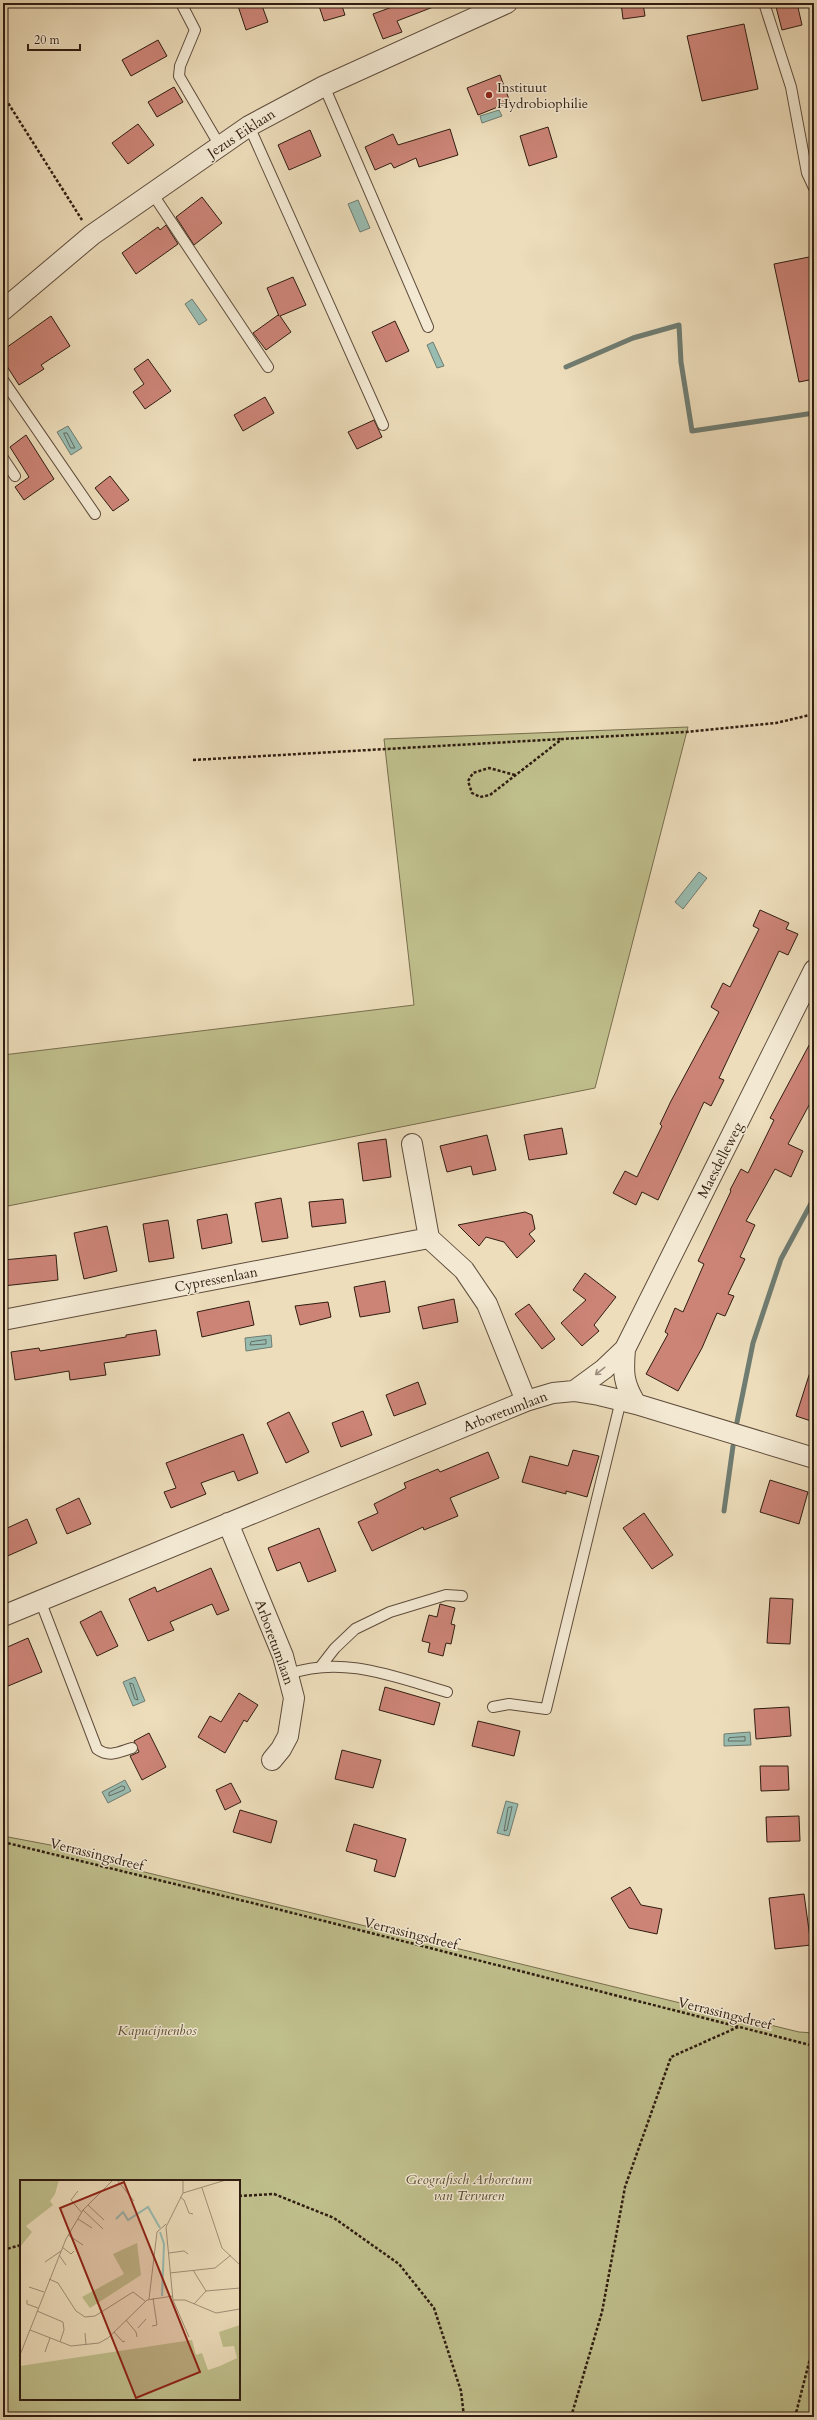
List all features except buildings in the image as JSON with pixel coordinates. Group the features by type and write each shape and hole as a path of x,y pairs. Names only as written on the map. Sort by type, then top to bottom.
{"street":[{"name":"Jezus Eiklaan","path":"3,310 92,235 249,126 324,86 507,3"},
{"name":"Maesdelleweg","path":"574,1392 604,1369 625,1349 814,970"},
{"path":"412,1144 430,1238 464,1270 487,1304 526,1401"},
{"name":"Cypressenlaan","path":"3,1320 430,1238"},
{"name":"Maesdelleweg","path":"625,1349 623,1371 629,1402"},
{"name":"Arboretumlaan","path":"3,1616 526,1401 553,1393 574,1392 629,1402 814,1458"},
{"name":"Arboretumlaan","path":"228,1523 289,1674 294,1698 292,1720 288,1736 281,1749 272,1760"}],"lane":[{"path":"181,3 195,30 180,66 179,76 220,146"},
{"path":"764,3 791,87 807,173 814,188"},
{"path":"324,86 428,327"},
{"path":"249,126 383,425"},
{"path":"152,194 268,368"},
{"path":"3,380 95,514"},
{"path":"3,458 15,476"},
{"path":"493,1707 509,1704 546,1709 629,1402"},
{"path":"321,1666 335,1648 355,1630 390,1612 446,1595 462,1596"},
{"path":"40,1600 97,1748 103,1753 111,1754 132,1748"},
{"path":"289,1674 321,1666 358,1667 447,1692"}],"path":[{"path":"3,95 92,235"},
{"path":"193,760 715,729 776,723 814,714"},
{"path":"515,775 489,768 473,773 468,781 472,793 480,797 490,795 562,739"},
{"name":"Verrassingsdreef","path":"3,1842 281,1910 814,2046"},
{"path":"571,2417 602,2312 625,2187 670,2057 738,2026"},
{"path":"240,2196 274,2194 334,2218 399,2264 434,2308 461,2391 464,2417"},
{"path":"3,2250 20,2245"},
{"path":"795,2417 814,2343"}],"green space":[{"path":"688,727 595,1088 3,1207 3,1055 414,1005 384,739"},
{"name":"Kapucijnenbos","path":"3,1836 66,1848 128,1868 799,2032 814,2033 814,2417 3,2417"}],"water":[{"path":"499,110 502,116 482,123 480,116"},
{"path":"358,200 370,228 360,232 348,204"},
{"path":"192,299 207,320 199,325 185,304"},
{"path":"433,342 444,366 437,368 427,345"},
{"path":"68,426 82,448 71,455 57,432"},
{"path":"699,872 707,878 683,909 675,902"},
{"path":"271,1335 272,1347 246,1351 245,1338"},
{"path":"135,1677 145,1701 133,1706 123,1682"},
{"path":"750,1732 751,1745 724,1746 724,1734"},
{"path":"125,1780 131,1791 108,1803 102,1792"},
{"path":"506,1801 518,1804 509,1836 497,1833"}],"waterway":[{"path":"566,367 633,338 679,325 681,362 692,431 814,413"},
{"path":"737,1422 753,1343 781,1259 814,1198"},
{"path":"724,1511 733,1446"}],"place":[{"name":"Instituut Hydrobiophilie","path":"489,95"}],"park label":[{"name":"Geografisch Arboretum van Tervuren","path":"469,2188"}]}
